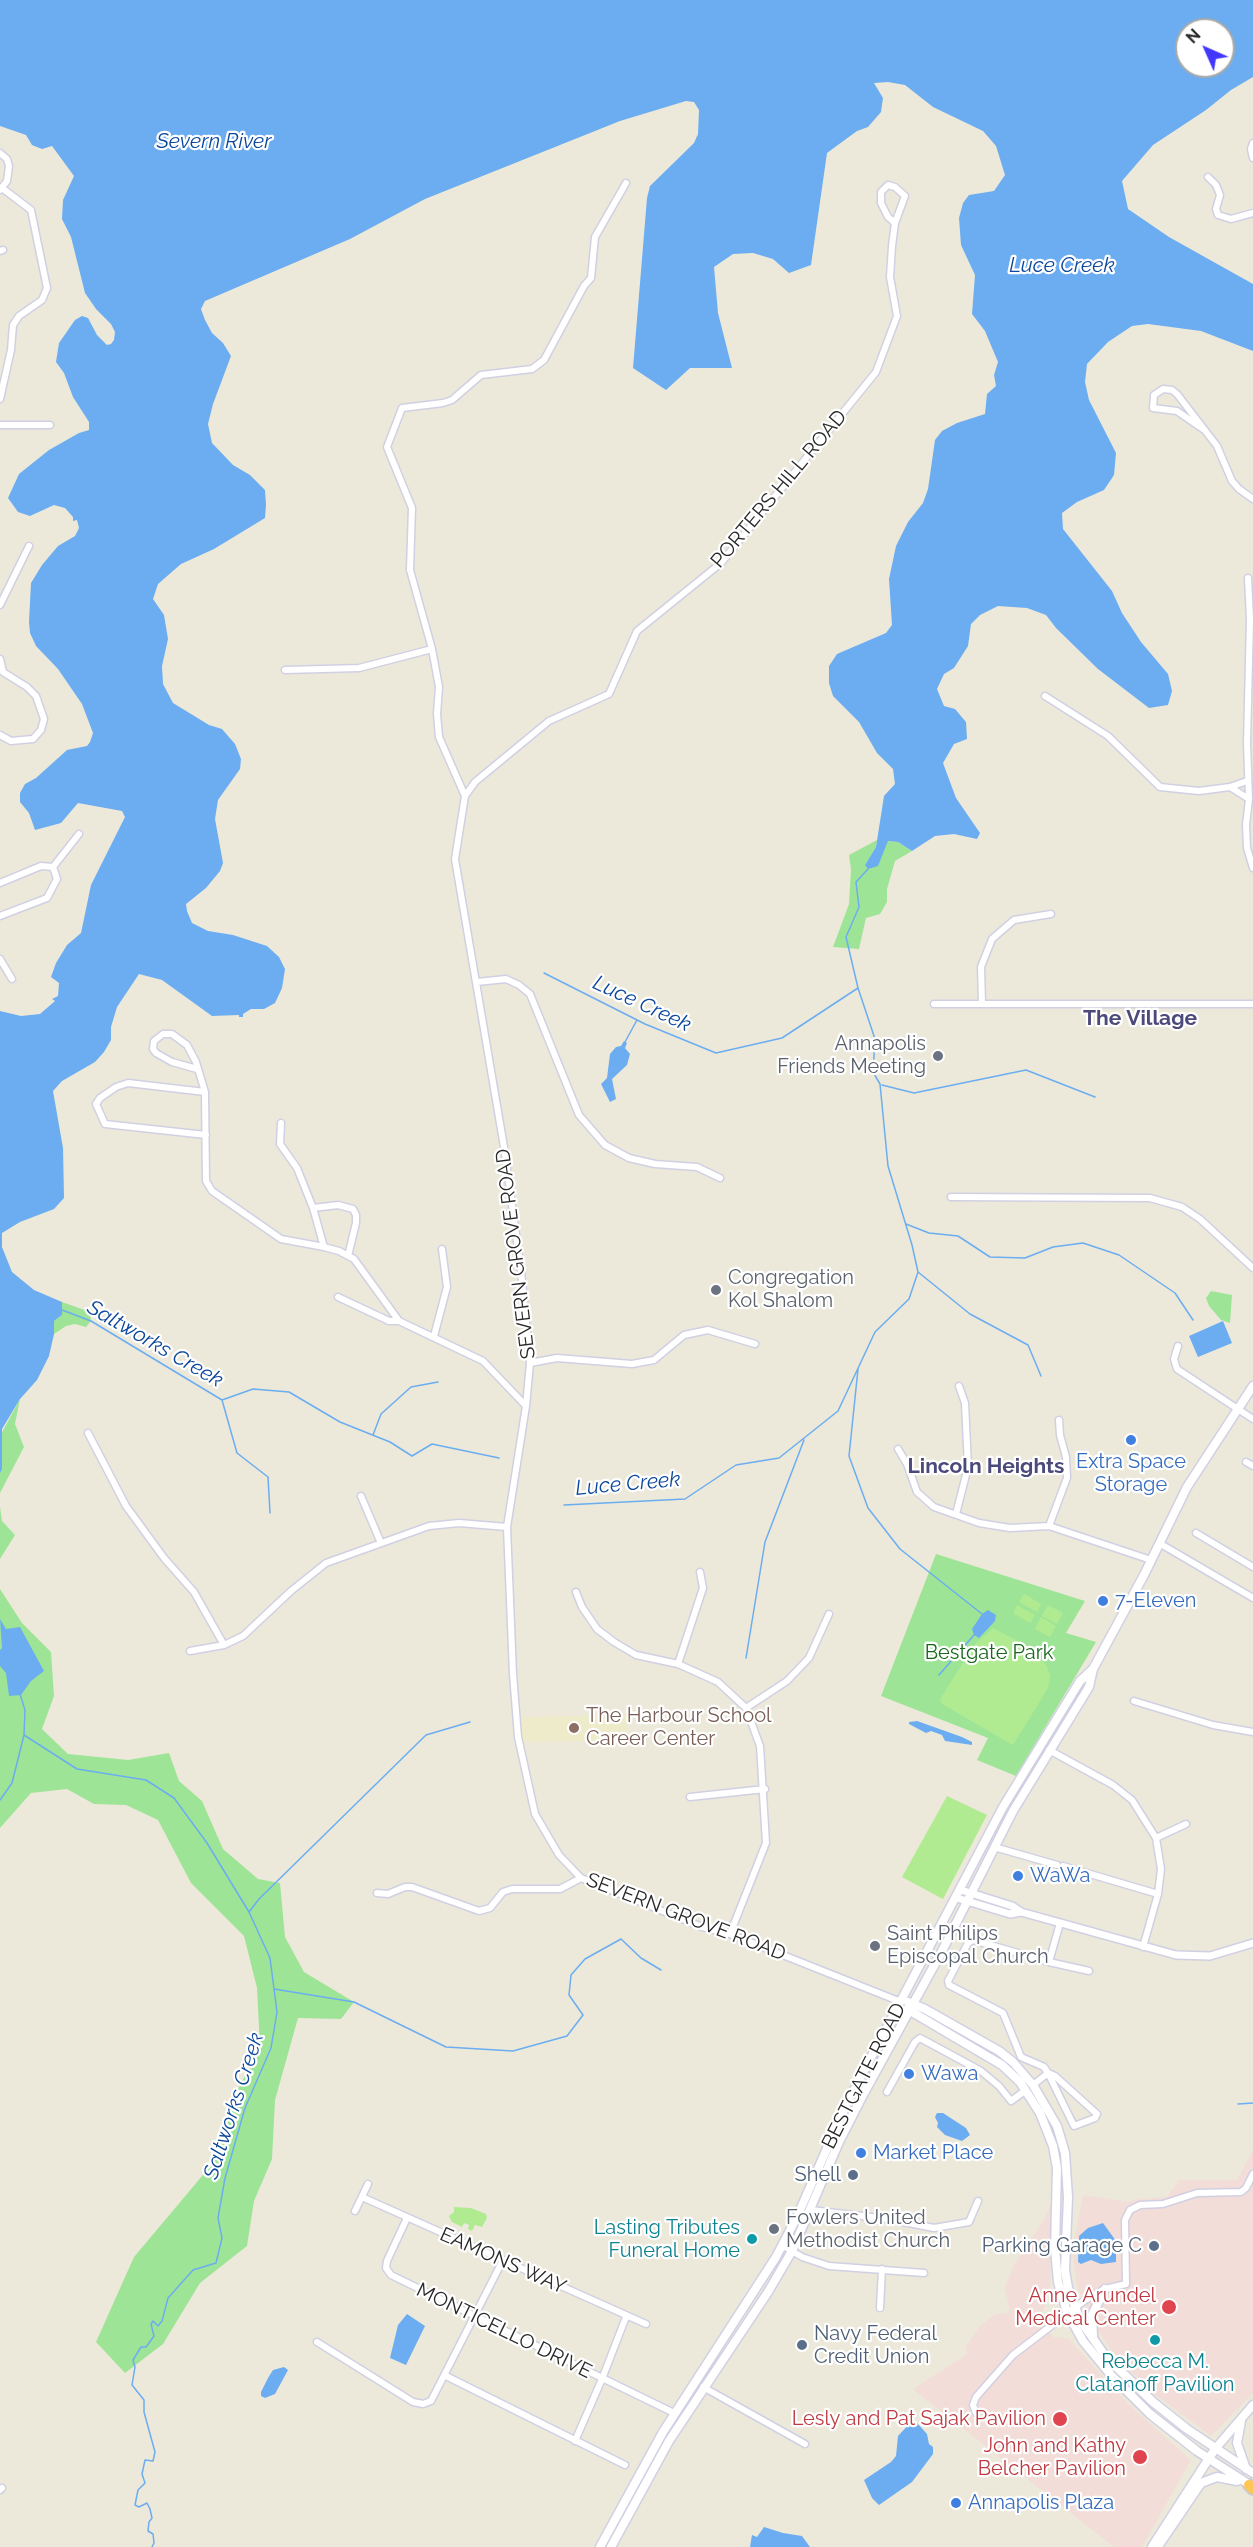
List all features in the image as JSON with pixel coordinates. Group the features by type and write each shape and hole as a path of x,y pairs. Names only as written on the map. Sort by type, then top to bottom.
{"main road":[{"name":"BESTGATE ROAD","path":"611,2547 656,2464 703,2387 792,2251 839,2142 994,1847 1049,1750 1089,1687 1093,1669 1187,1487 1253,1386"},
{"name":"BESTGATE ROAD","path":"600,2547 634,2481 674,2413 768,2270 797,2217 837,2124 1016,1784 1080,1681 1093,1669"},
{"path":"1016,1784 1026,1789"},
{"path":"901,2002 913,2003 999,2051 1013,2062 1057,2126 1065,2153 1068,2197 1065,2270 1070,2310 1094,2356 1132,2398 1166,2428 1252,2487"},
{"path":"901,2002 908,2012 990,2056 1029,2088"},
{"path":"768,2270 778,2275"},
{"path":"1095,2343 1091,2326 1092,2315 1106,2289"},
{"path":"1070,2310 1123,2375 1153,2402 1215,2449 1250,2471"},
{"path":"1154,2547 1208,2458 1253,2405"},
{"path":"1244,2414 1236,2438 1237,2447 1250,2471"},
{"path":"1154,2547 1206,2479 1224,2478 1252,2487"}],"street":[{"path":"1253,143 1251,149 1253,158"},
{"path":"0,153 7,159 9,166 7,182 1,189 31,210 47,288 42,300 19,316 13,325 11,350 0,399"},
{"path":"1208,177 1216,185 1220,195 1216,209 1218,215 1231,219 1253,213"},
{"path":"465,796 439,736 437,714 439,687 432,649 410,570 412,508 387,447 402,408 452,400 481,375 532,369 544,360 584,286 591,278 596,237 626,183"},
{"name":"PORTERS HILL ROAD","path":"465,796 475,782 549,721 609,694 638,631 721,563 876,372 897,316 890,277 895,224 905,196 895,187 888,185 881,192 881,203 888,217 895,224"},
{"path":"1203,429 1177,411 1153,408 1154,395 1163,389 1172,390 1217,446 1232,481 1253,499"},
{"path":"0,425 50,425"},
{"path":"0,605 29,546"},
{"path":"1248,578 1252,619 1247,781 1251,808 1246,825 1247,848 1253,868"},
{"path":"285,670 359,668 432,649"},
{"path":"0,659 0,669 27,687 37,698 44,719 41,730 36,737 30,740 11,741 0,735"},
{"path":"1045,696 1108,736 1160,787 1199,791 1230,787 1247,781"},
{"path":"1230,787 1250,799"},
{"name":"SEVERN GROVE ROAD","path":"465,796 455,859 504,1147 521,1272 530,1363 526,1406 507,1527 518,1737 535,1814 559,1856 581,1878 702,1927 730,1934 901,2002"},
{"path":"53,867 79,834"},
{"path":"0,883 41,866 53,867"},
{"path":"0,916 47,897 57,879 53,867"},
{"path":"982,1004 981,967 992,939 1014,920 1051,914"},
{"path":"0,959 12,979"},
{"path":"477,982 506,979 519,985 530,994 579,1114 605,1145 629,1158 655,1164 697,1167 720,1179"},
{"path":"934,1004 1253,1004"},
{"path":"197,1069 172,1062 156,1053 153,1049 154,1041 163,1034 172,1034 180,1039 192,1053 205,1092 206,1181 212,1191 281,1239 324,1246 354,1260 399,1321"},
{"path":"205,1092 128,1083 116,1087 100,1098 96,1104 105,1124 206,1135"},
{"path":"281,1123 280,1144 297,1168 313,1208 324,1246"},
{"path":"951,1197 1150,1198 1182,1207 1200,1219 1253,1268"},
{"path":"313,1208 338,1205 353,1209 356,1223 348,1256"},
{"path":"434,1336 447,1287 442,1249"},
{"path":"338,1297 389,1321 399,1321 434,1336 483,1361 526,1406"},
{"path":"530,1363 557,1358 632,1365 654,1360 684,1335 708,1330 754,1344"},
{"path":"1178,1346 1174,1359 1177,1369 1253,1419"},
{"path":"956,1514 968,1467 965,1403 959,1386"},
{"path":"1049,1526 1067,1478 1066,1457 1060,1435 1059,1420"},
{"path":"88,1433 126,1506 164,1558 194,1592 224,1645"},
{"path":"898,1449 907,1464 917,1492 934,1507 979,1523 1010,1528 1049,1526 1151,1560"},
{"path":"1246,1462 1253,1466"},
{"path":"361,1496 381,1543"},
{"path":"190,1651 224,1645 243,1636 291,1591 326,1563 429,1526 459,1523 507,1527"},
{"path":"1196,1533 1253,1567"},
{"path":"1159,1543 1253,1598"},
{"path":"678,1664 704,1588 700,1572"},
{"path":"576,1592 582,1607 597,1629 614,1642 636,1655 678,1664 718,1682 746,1708 760,1746 765,1789 766,1843 730,1934"},
{"path":"746,1708 786,1682 809,1658 829,1614"},
{"path":"1134,1701 1213,1725 1253,1732"},
{"path":"1049,1750 1113,1785 1132,1800 1156,1838 1161,1869 1158,1894 1143,1947"},
{"path":"690,1797 765,1789"},
{"path":"1156,1838 1186,1824"},
{"path":"994,1847 1158,1894"},
{"path":"377,1893 388,1894 405,1887 412,1887 479,1911 490,1908 502,1892 512,1889 560,1889 581,1878"},
{"path":"958,1894 1010,1914 1021,1912 1176,1955 1197,1957 1220,1954 1253,1943"},
{"path":"1049,1962 1060,1923"},
{"path":"1048,2073 1055,2076 1098,2114 1095,2118 1074,2126 1044,2067 1022,2057 1003,2013 949,1985 948,1981 968,1943 973,1940 1089,1971"},
{"path":"887,2092 915,2042 920,2038 981,2071 999,2086 1011,2101 1048,2073"},
{"path":"976,2413 974,2400 1004,2364 1070,2310 1106,2289 1126,2284 1125,2220 1130,2210 1140,2205 1163,2205 1197,2193 1241,2192 1246,2188 1253,2174"},
{"path":"355,2211 368,2184"},
{"name":"EAMONS WAY","path":"362,2197 646,2324"},
{"path":"811,2210 888,2219 934,2228 969,2222 978,2201"},
{"name":"MONTICELLO DRIVE","path":"407,2218 387,2262 386,2268 391,2275 674,2413"},
{"path":"782,2245 829,2266 924,2273"},
{"path":"317,2342 413,2402 423,2404 431,2401 446,2376 503,2260"},
{"path":"880,2308 882,2269"},
{"path":"575,2441 627,2316"},
{"path":"446,2376 625,2466"},
{"path":"703,2387 805,2444"}],"shaded area":[{"name":"The Harbour School Career Center","path":"628,1715 629,1740 521,1742 518,1717"},
{"name":"Anne Arundel Medical Center","path":"1253,2150 1253,2393 1211,2436 1152,2392 1113,2352 1095,2327 1077,2287 1072,2250 1083,2195 1127,2202 1167,2197 1179,2180 1237,2180"},
{"path":"1051,2204 1050,2292 1040,2318 1053,2337 1069,2339 1127,2403 1191,2460 1142,2547 1114,2547 913,2389 967,2354 966,2347 979,2327 995,2314 1010,2313 1005,2287 1015,2263 1044,2220"}],"green space":[{"path":"877,840 876,847 865,865 888,841 898,842 912,851 895,861 887,889 887,902 880,914 866,918 859,949 833,947 849,904 851,869 849,855"},
{"path":"1211,1291 1232,1295 1230,1323 1221,1320 1209,1306 1206,1298"},
{"path":"62,1302 90,1312 91,1321 86,1327 75,1324 66,1326 54,1334 54,1321 62,1315"},
{"path":"20,1399 15,1424 24,1447 0,1493 0,1436"},
{"path":"0,1507 2,1521 15,1535 0,1559"},
{"name":"Bestgate Park","path":"936,1554 1085,1601 1066,1633 1096,1642 1016,1776 977,1760 988,1738 881,1696"},
{"path":"0,1589 22,1623 51,1652 54,1696 42,1729 68,1754 128,1760 169,1753 179,1781 202,1801 223,1849 258,1879 280,1883 285,1937 304,1972 354,2002 341,2019 298,2018 275,2100 272,2159 254,2201 247,2246 200,2283 163,2344 125,2373 96,2342 134,2257 213,2163 236,2093 260,2047 257,1988 244,1936 191,1883 158,1820 126,1805 94,1804 67,1789 31,1793 0,1828"},
{"path":"1024,1594 1041,1604 1037,1612 1019,1602"},
{"path":"1017,1605 1035,1615 1030,1623 1013,1613"},
{"path":"1048,1605 1063,1613 1057,1624 1042,1616"},
{"path":"1041,1617 1056,1626 1050,1637 1035,1629"},
{"path":"993,1628 1029,1647 1047,1666 1050,1676 1048,1688 1013,1745 942,1704 940,1699 975,1644"},
{"path":"947,1796 987,1815 943,1899 902,1877"},
{"path":"454,2207 471,2208 486,2214 487,2218 482,2227 475,2225 472,2231 468,2229 469,2225 464,2223 462,2227 452,2222 449,2216 454,2212"}],"water":[{"name":"Severn River","path":"0,0 1253,0 1253,77 1153,145 1122,181 1128,209 1169,237 1253,284 1253,351 1201,331 1148,324 1132,326 1108,342 1087,364 1085,382 1089,400 1116,453 1114,475 1104,490 1077,502 1062,513 1063,529 1112,591 1122,613 1141,642 1168,674 1172,691 1168,705 1149,708 1098,669 1056,628 1046,615 1027,608 998,606 980,615 971,624 968,646 954,668 944,674 937,689 944,706 955,709 966,722 967,739 954,744 943,763 956,798 980,833 977,839 954,834 935,836 912,851 898,842 888,841 878,866 868,869 865,865 876,847 884,796 895,784 893,769 877,753 859,722 833,696 829,683 829,666 837,654 886,633 892,625 889,579 896,546 908,522 923,503 928,489 935,440 942,431 957,423 985,414 987,394 996,386 994,375 998,362 985,331 972,314 975,275 961,245 959,218 963,203 969,195 994,191 1005,175 996,146 983,131 933,107 905,85 888,82 874,83 883,98 881,112 868,127 857,131 827,153 811,265 789,273 773,259 753,253 733,254 714,267 718,313 732,368 690,368 666,390 633,368 647,198 650,186 694,143 698,134 699,110 694,102 686,101 620,121 425,199 350,239 205,301 201,309 205,320 212,333 223,343 231,356 208,424 212,443 233,465 250,475 265,490 266,505 265,518 214,549 181,564 158,584 153,599 164,615 168,639 162,666 163,684 173,703 209,725 222,729 235,744 241,759 240,769 218,800 215,819 223,863 220,871 206,888 186,904 192,923 208,931 233,935 267,946 279,957 285,969 282,988 275,1003 264,1009 251,1009 243,1014 243,1017 239,1015 212,1016 162,980 139,974 117,1007 111,1027 111,1040 104,1052 95,1062 62,1081 53,1091 63,1148 64,1198 54,1209 20,1222 2,1233 2,1247 12,1272 34,1290 62,1302 62,1315 54,1321 54,1334 49,1356 37,1380 20,1399 2,1429 2,1469 0,1473 0,1011 21,1016 40,1014 55,1001 52,999 58,996 59,983 51,977 56,963 67,945 81,933 91,885 125,817 122,811 78,803 61,823 35,830 29,813 20,802 20,793 25,784 36,778 67,750 87,746 93,733 82,704 58,669 36,646 30,633 29,622 31,583 58,546 75,536 79,528 77,520 73,521 73,517 65,508 54,505 30,516 18,512 8,498 19,474 49,450 89,430 89,422 73,397 64,373 56,362 59,343 75,320 82,316 88,318 97,335 107,345 114,340 115,332 85,293 71,237 62,219 63,200 74,176 52,146 42,149 32,145 26,135 0,126"},
{"path":"624,1041 627,1043 625,1048 630,1054 627,1065 612,1079 616,1099 610,1102 601,1084 607,1078 610,1054"},
{"path":"1223,1321 1232,1343 1198,1357 1189,1336"},
{"path":"988,1610 996,1615 995,1621 979,1638 974,1635 972,1629 982,1614"},
{"path":"0,1619 6,1629 20,1627 44,1671 31,1681 21,1695 9,1696 6,1673 0,1666 2,1648"},
{"path":"917,1721 962,1737 972,1742 972,1745 945,1741 942,1735 931,1731 926,1733 909,1724 909,1722"},
{"path":"937,2113 943,2113 966,2128 970,2135 962,2141 945,2135 937,2127 935,2117"},
{"path":"1103,2223 1116,2241 1116,2262 1101,2264 1091,2260 1081,2264 1078,2262 1079,2236 1088,2228"},
{"path":"407,2314 425,2326 406,2365 390,2358 398,2325"},
{"path":"284,2367 288,2370 275,2394 265,2398 261,2396 273,2370"},
{"path":"912,2421 927,2434 929,2444 933,2447 933,2454 912,2482 879,2505 872,2498 864,2480 896,2456 898,2436"},
{"path":"764,2527 802,2536 810,2547 750,2547 752,2535 757,2537"}],"waterway":[{"name":"Luce Creek","path":"564,1505 685,1499 736,1465 779,1458 838,1411 875,1332 909,1299 918,1272 888,1166 880,1084 873,1072 875,1039 858,988 846,937 859,907 856,882 868,869"},
{"name":"Luce Creek","path":"544,973 645,1024 716,1053 782,1038 858,988"},
{"path":"625,1042 637,1020"},
{"path":"882,1085 914,1093 1026,1070 1095,1097"},
{"name":"Luce Creek","path":"906,1224 929,1233 958,1236 990,1257 1025,1258 1053,1247 1083,1243 1119,1255 1175,1293 1193,1320"},
{"path":"918,1272 970,1314 1028,1345 1041,1376"},
{"name":"Saltworks Creek","path":"62,1310 91,1321 222,1400 253,1389 289,1392 340,1422 390,1442 412,1456 432,1444 499,1458"},
{"name":"Luce Creek","path":"858,1369 849,1456 868,1508 900,1549 982,1614"},
{"path":"373,1435 381,1414 411,1387 438,1382"},
{"path":"222,1400 237,1453 268,1477 270,1513"},
{"path":"746,1658 765,1542 804,1440"},
{"path":"939,1675 974,1635"},
{"name":"Saltworks Creek","path":"20,1694 25,1710 24,1735 77,1769 146,1780 174,1798 207,1843 249,1912 270,1958 277,2012 271,2048 245,2108 225,2178 218,2218 222,2238 216,2263 193,2270 168,2298 162,2321 158,2326 153,2321 151,2324 154,2336 146,2347 141,2347 133,2360 135,2367 132,2385 144,2400 144,2412 155,2452 153,2461 145,2460 142,2474 145,2483 138,2490 135,2505 139,2507 147,2503 150,2509 152,2518 148,2531 153,2534 152,2547"},
{"name":"Saltworks Creek","path":"249,1912 259,1899 426,1735 470,1722"},
{"path":"0,1800 12,1783 24,1735"},
{"name":"Saltworks Creek","path":"274,1989 354,2002 446,2047 513,2051 567,2036 583,2015 569,1995 571,1975 585,1959 621,1939 641,1958 661,1970"},
{"path":"1238,2104 1253,2103"}],"place":[{"name":"Annapolis Friends Meeting","path":"938,1056"},
{"name":"Congregation Kol Shalom","path":"716,1290"},
{"name":"Extra Space Storage","path":"1131,1440"},
{"name":"7-Eleven","path":"1103,1601"},
{"name":"The Harbour School Career Center","path":"574,1728"},
{"name":"WaWa","path":"1018,1876"},
{"name":"Saint Philips Episcopal Church","path":"875,1946"},
{"name":"Wawa","path":"909,2074"},
{"name":"Market Place","path":"861,2153"},
{"name":"Shell","path":"853,2175"},
{"name":"Fowlers United Methodist Church","path":"774,2229"},
{"name":"Lasting Tributes Funeral Home","path":"752,2239"},
{"name":"Parking Garage C","path":"1154,2246"},
{"name":"Anne Arundel Medical Center","path":"1169,2307"},
{"name":"Rebecca M. Clatanoff Pavilion","path":"1155,2340"},
{"name":"Navy Federal Credit Union","path":"802,2345"},
{"name":"Lesly and Pat Sajak Pavilion","path":"1060,2419"},
{"name":"John and Kathy Belcher Pavilion","path":"1140,2457"},
{"name":"Annapolis Plaza","path":"956,2503"}],"district":[{"name":"The Village","path":"1140,1019"},
{"name":"Lincoln Heights","path":"986,1467"}]}
